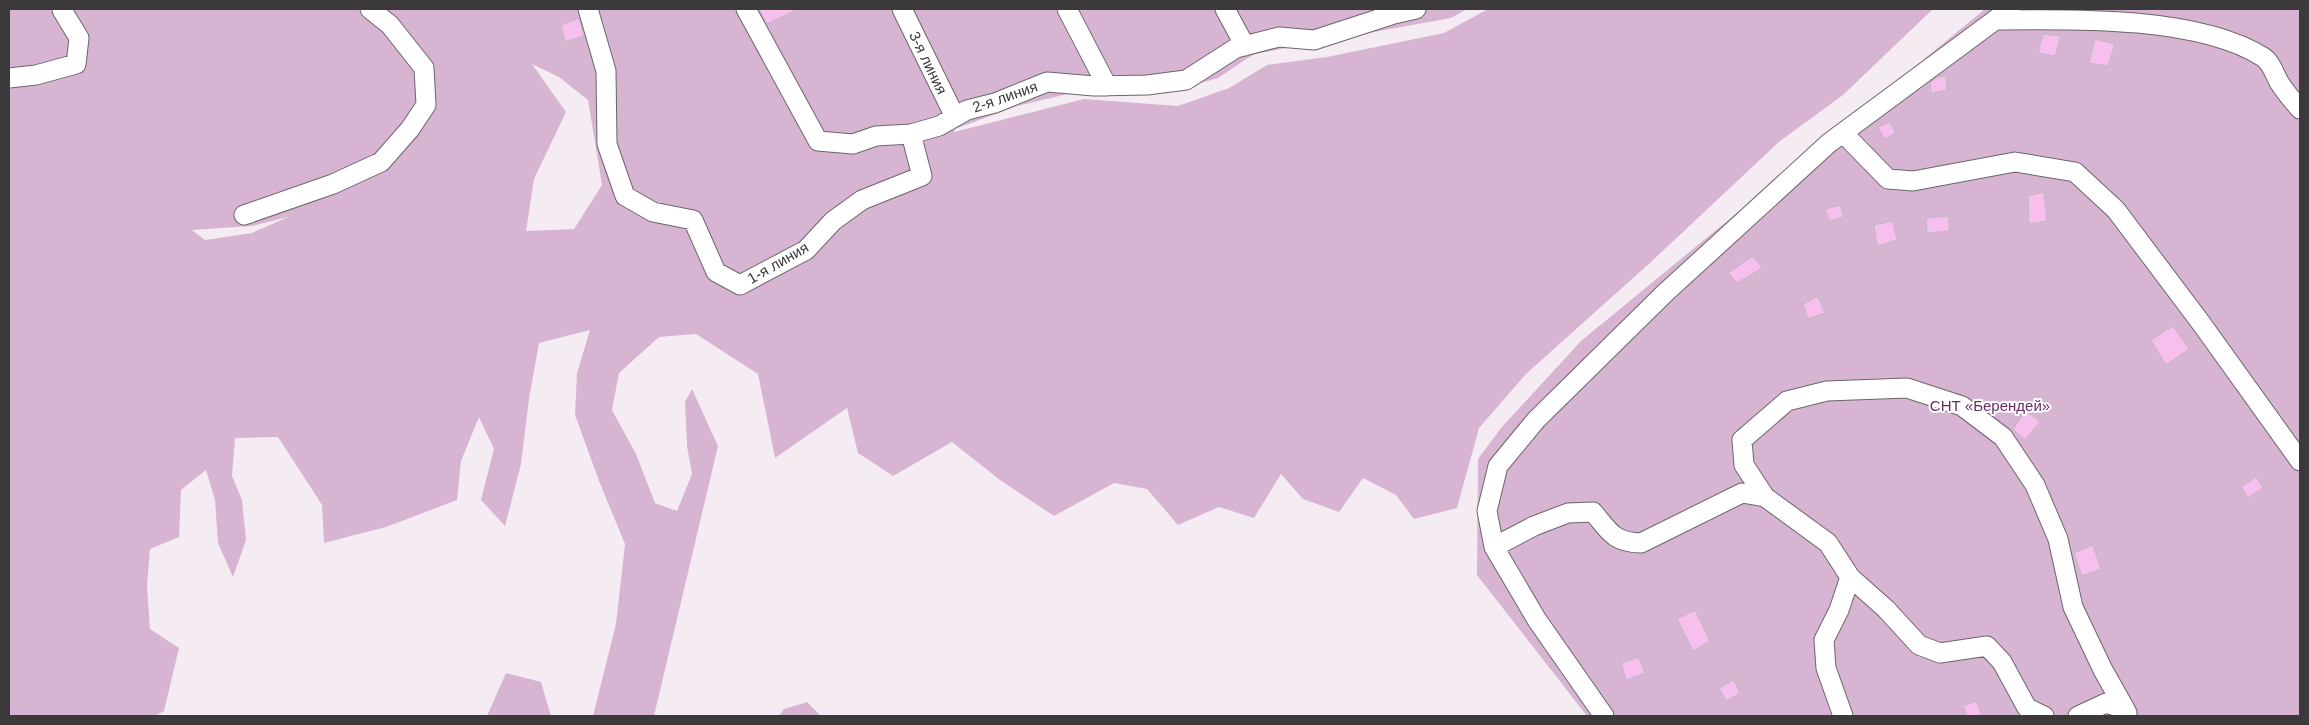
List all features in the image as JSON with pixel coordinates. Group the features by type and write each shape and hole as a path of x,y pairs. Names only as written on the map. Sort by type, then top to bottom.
{"street":[{"path":"244,215 333,184 381,162 410,129 426,105 424,68 390,25 370,9"},
{"name":"1-я линия","path":"588,9 606,70 606,144 625,196 653,212 693,220 716,272 740,285 806,250 833,221 862,200 922,176 911,134"},
{"name":"2-я линия","path":"746,9 818,141 853,144 876,136 911,134 939,126 967,110 995,103 1047,82 1107,86 1147,86 1186,80 1236,48 1279,37 1314,40 1388,11 1416,9"},
{"name":"3-я линия","path":"902,9 954,117"},
{"path":"1067,9 1107,86"},
{"path":"1225,9 1245,46"},
{"path":"9,78 36,75 76,64 80,38 62,10"},
{"path":"1604,716 1537,620 1494,547 1486,511 1498,466 1530,428 1666,293 1829,143 2003,14 2150,25 2213,35 2265,58 2280,84 2300,109"},
{"path":"1843,133 1888,179 1913,182 2016,162 2075,172 2116,210 2207,331 2300,461"},
{"path":"2044,716 2027,708 2002,662 1987,646 1940,654 1919,645 1886,609 1850,577 1828,543 1765,497 1744,465 1742,440 1787,401 1827,391 1907,388 1962,406 2003,437 2035,485 2058,539 2073,607 2103,670 2127,712"},
{"path":"1494,547 1534,526 1568,513 1593,512 1609,532 1623,542 1641,543 1742,493 1765,497"},
{"path":"1843,716 1826,668 1824,640 1839,610 1850,577"},
{"path":"2078,716 2106,703 2127,712"}],"green space":[{"path":"9,9 1467,9 1451,18 1254,54 1218,78 1167,93 1072,93 1017,106 955,129 954,132 1084,99 1178,106 1229,88 1267,65 1327,57 1444,33 1488,9 1933,9 1843,95 1780,141 1651,262 1526,374 1479,428 1457,508 1414,519 1396,495 1363,478 1339,512 1303,499 1281,474 1254,518 1219,507 1178,525 1147,489 1114,483 1054,516 1000,480 952,442 893,476 858,453 847,408 775,458 758,374 696,334 659,337 619,373 612,410 636,454 655,503 677,511 692,474 687,446 685,402 692,389 718,446 654,716 593,716 616,624 625,544 575,415 577,373 590,330 539,343 529,399 521,464 505,526 481,500 494,449 479,417 461,461 457,500 386,527 324,543 322,505 278,437 235,438 232,476 242,500 246,540 233,577 218,543 215,500 206,470 181,490 179,537 150,549 147,586 150,629 179,648 164,711 155,716 9,716","holes":["532,64 559,77 588,100 602,185 574,229 526,231 534,179 566,112","288,217 252,233 205,240 192,230 252,226"]},
{"name":"СНТ «Берендей»","path":"1985,9 2300,9 2300,716 1587,716 1477,575 1478,459 1501,428 1581,341"},
{"path":"506,673 541,682 551,716 487,716"},
{"path":"807,702 821,716 779,716 784,709"}],"building":[{"path":"759,9 798,9 767,24"},
{"path":"579,18 584,36 565,42 561,25"},
{"path":"2043,34 2061,36 2055,56 2038,53"},
{"path":"2095,39 2115,44 2108,66 2089,63"},
{"path":"1946,76 1947,90 1931,93 1930,83 1937,77"},
{"path":"1890,122 1896,133 1884,139 1878,127"},
{"path":"2044,192 2047,221 2029,224 2028,196"},
{"path":"1840,205 1844,217 1829,221 1825,209"},
{"path":"1949,216 1949,231 1927,233 1926,218"},
{"path":"1893,221 1897,240 1877,246 1874,225"},
{"path":"1753,256 1762,268 1737,283 1728,273"},
{"path":"1818,296 1825,313 1808,319 1803,304"},
{"path":"2173,326 2189,349 2166,365 2151,340"},
{"path":"2026,411 2040,422 2025,440 2013,429"},
{"path":"2256,477 2263,488 2248,498 2241,487"},
{"path":"2093,545 2101,569 2082,576 2074,553"},
{"path":"1695,610 1710,641 1693,651 1677,619"},
{"path":"1639,657 1645,673 1626,680 1621,663"},
{"path":"1734,680 1740,693 1726,701 1719,688"},
{"path":"1976,701 1982,716 1967,716 1963,706"}]}
